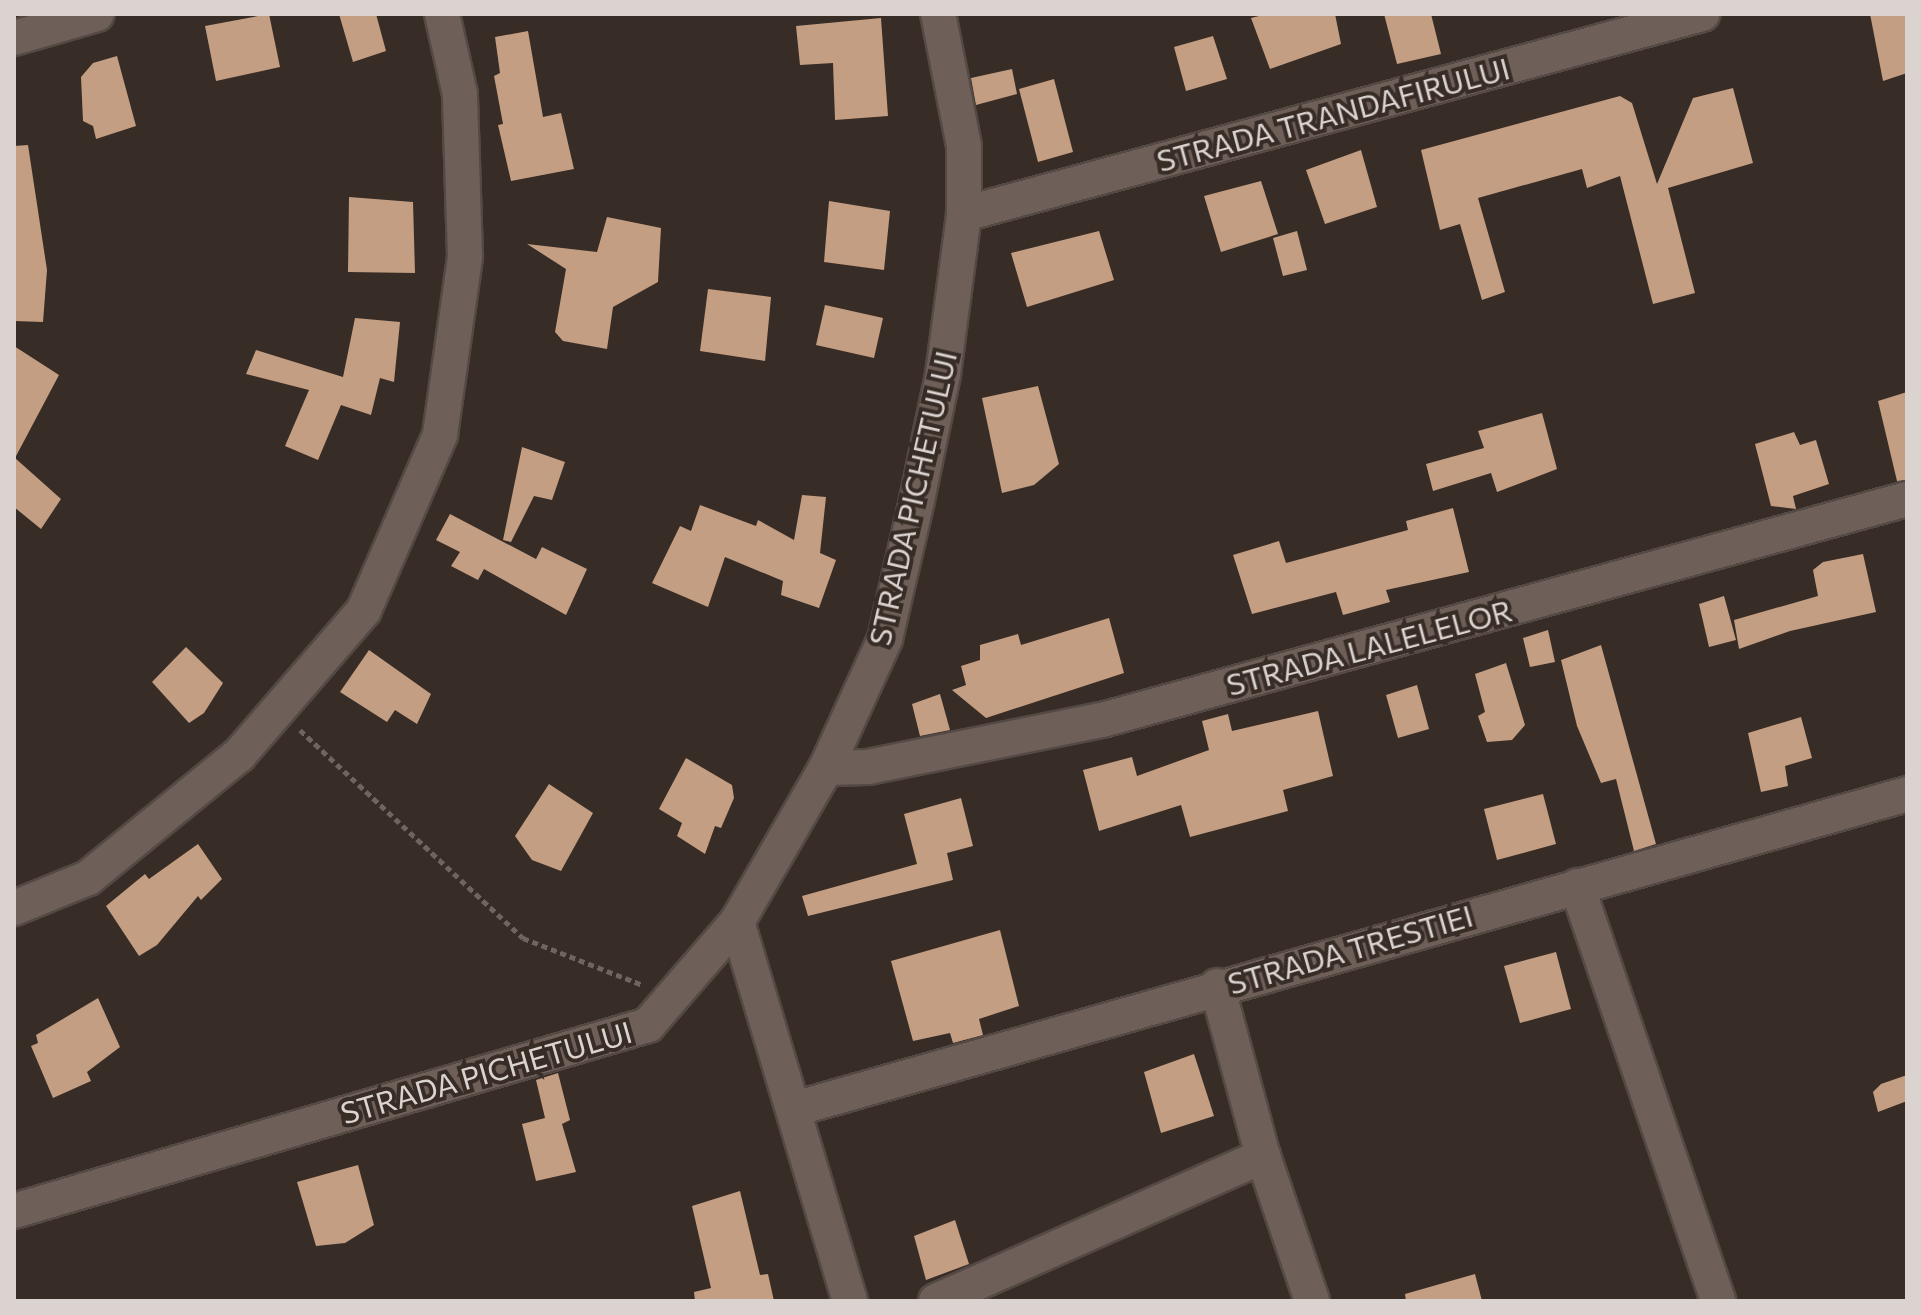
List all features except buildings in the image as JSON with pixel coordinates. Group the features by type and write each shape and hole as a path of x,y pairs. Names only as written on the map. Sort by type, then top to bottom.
{"street":[{"path":"14,38 97,14"},
{"path":"14,908 88,878 239,755 364,610 440,435 465,256 460,94 442,14"},
{"name":"STRADA PICHETULUI","path":"14,1211 94,1192 364,1105 648,1025 737,922 826,768 885,639 943,374 964,214 964,146 938,14"},
{"name":"STRADA TRANDAFIRULUI","path":"964,214 1702,14"},
{"name":"STRADA LALELELOR","path":"826,768 868,767 1102,720 1907,499"},
{"name":"STRADA TRESTIEI","path":"794,1109 1217,986 1907,794"},
{"path":"1577,886 1718,1301"},
{"path":"737,922 850,1301"},
{"path":"1217,986 1263,1156 1312,1301"},
{"path":"936,1301 1263,1156"}],"path":[{"path":"278,710 523,938 672,997"}]}
